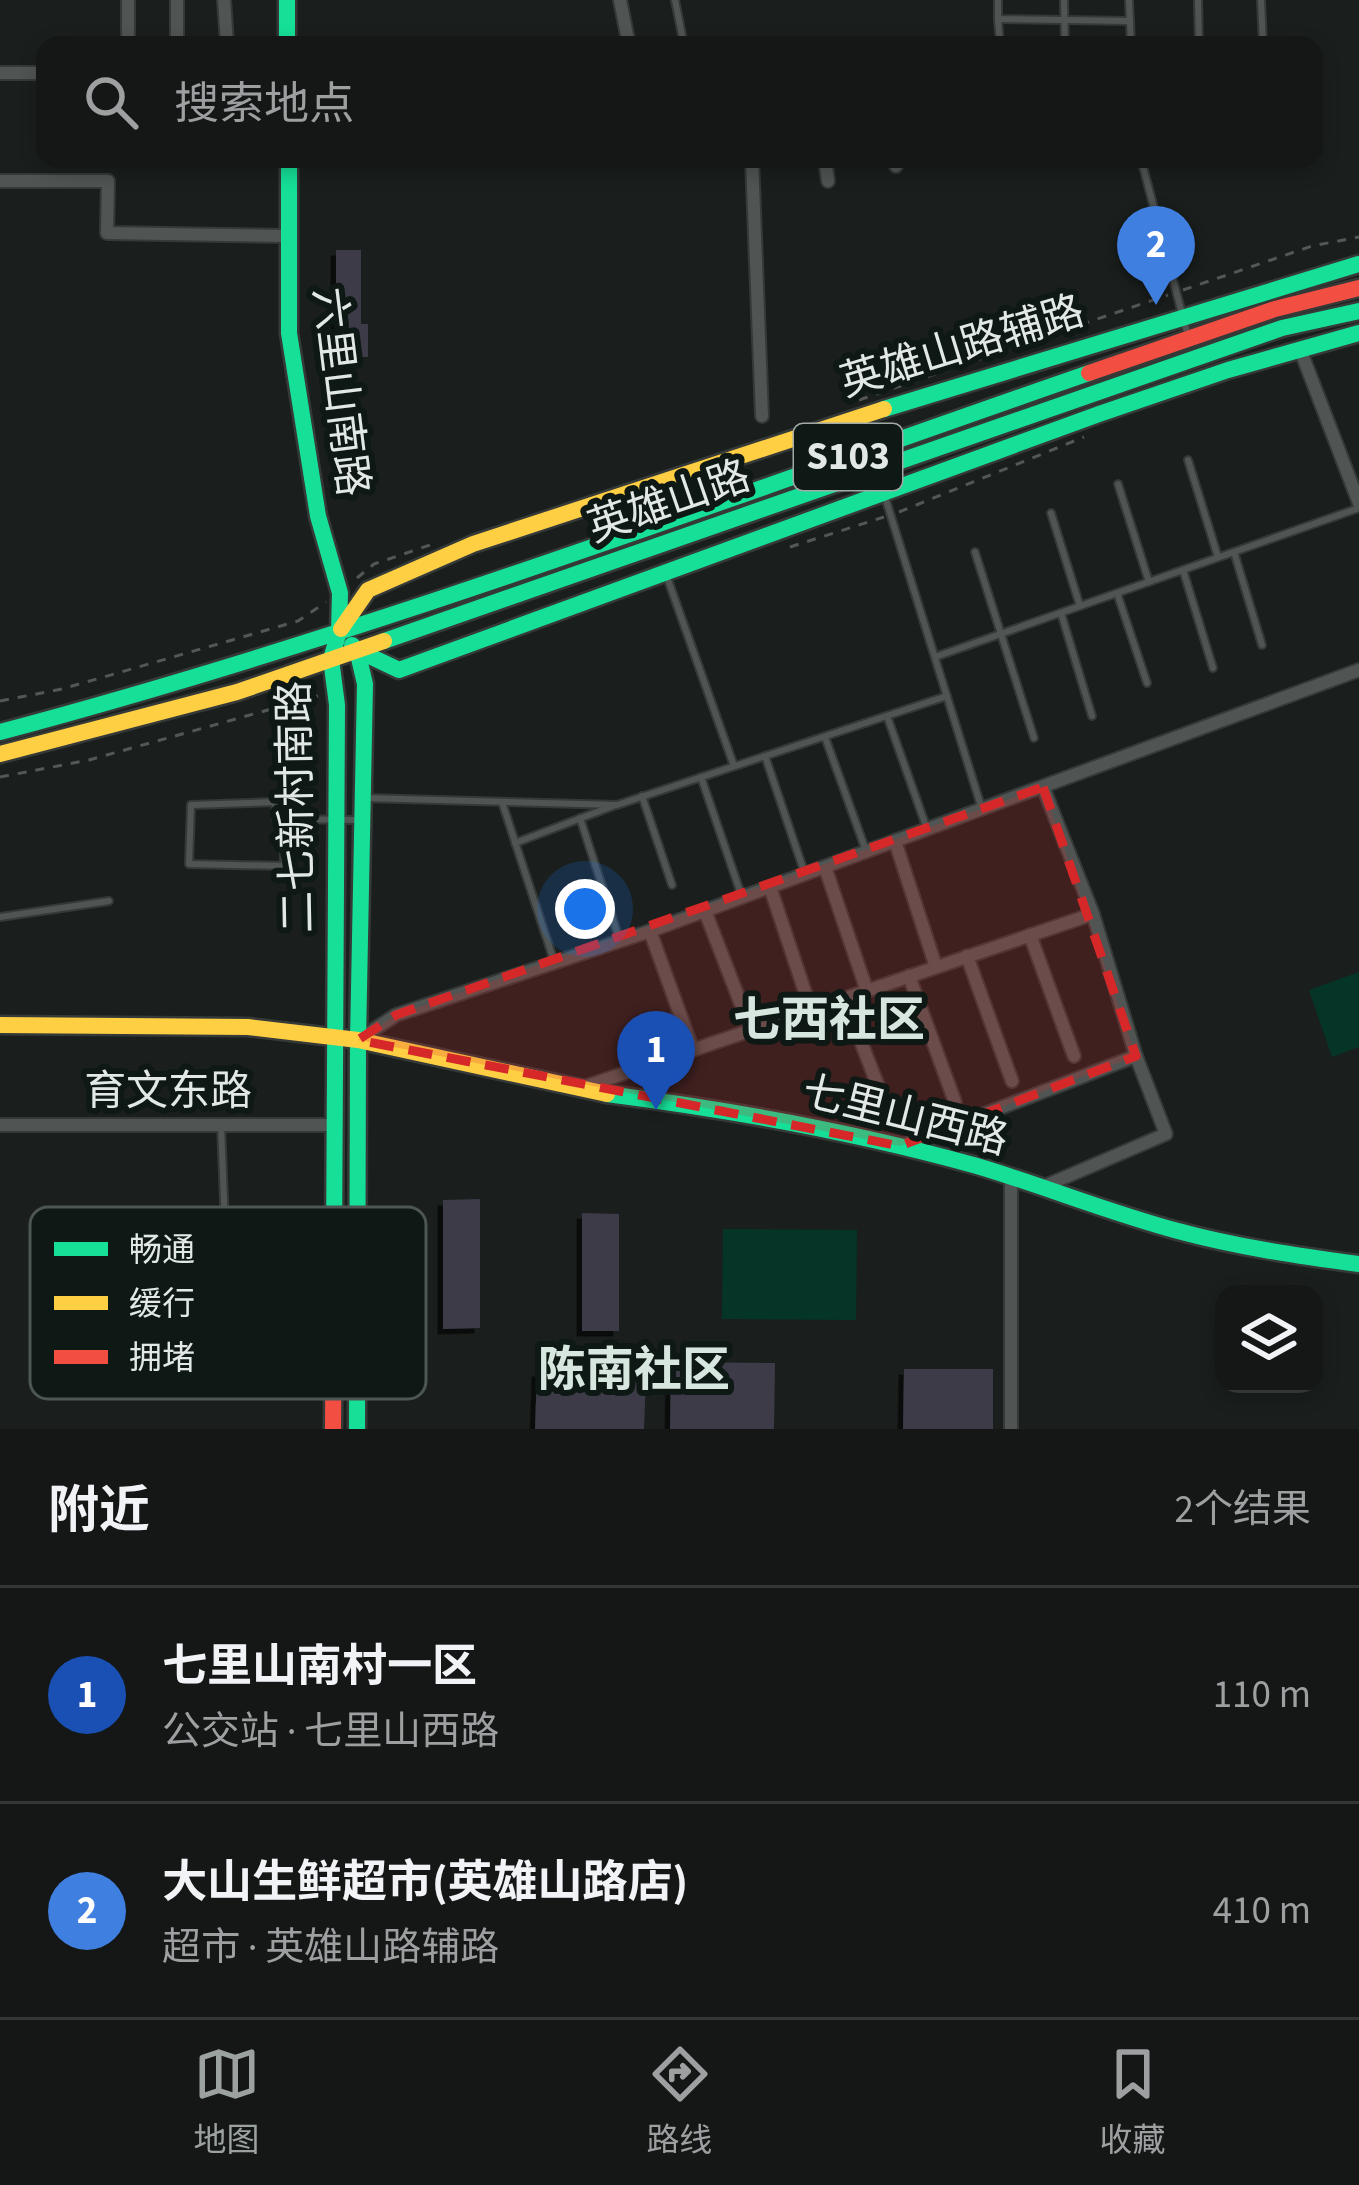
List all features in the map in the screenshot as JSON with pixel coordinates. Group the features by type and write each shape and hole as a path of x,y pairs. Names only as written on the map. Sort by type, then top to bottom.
{"main road":[{"path":"287,0 287,36"},
{"name":"六里山南路","path":"289,168 289,333 318,516 340,593 339,632"},
{"name":"英雄山路辅路","path":"339,632 368,590 473,544 1182,316 1359,264"},
{"name":"英雄山路","path":"0,732 339,632 1275,310 1359,288"},
{"name":"英雄山路","path":"0,754 237,692 1261,335 1359,311"},
{"path":"357,650 399,670 667,576 1061,427 1359,333"},
{"name":"二七新村南路","path":"334,1207 338,705 331,659 339,632 357,650 365,684 358,1207"},
{"name":"七里山西路","path":"0,1024 248,1027 358,1040 577,1090 738,1111 900,1146 1178,1231 1359,1264"},
{"name":"二七新村南路","path":"333,1399 333,1429"},
{"name":"二七新村南路","path":"357,1399 357,1429"}],"street":[{"path":"128,0 128,36"},
{"path":"177,0 177,36"},
{"path":"224,0 226,36"},
{"path":"620,0 627,36"},
{"path":"0,73 36,73"},
{"path":"752,168 762,416"},
{"path":"826,168 828,181"},
{"path":"0,181 108,181 107,233 289,236"},
{"path":"1300,350 1359,505"},
{"path":"358,1040 396,1015 650,932 1359,670"},
{"path":"1039,1188 1166,1134 1136,1056 1093,914 1043,787"},
{"path":"895,841 936,967"},
{"path":"825,867 867,991"},
{"path":"770,887 811,1010"},
{"path":"705,911 751,1030"},
{"path":"577,1090 1093,914"},
{"path":"650,932 693,1050"},
{"path":"1030,935 1074,1056"},
{"path":"968,956 1012,1081"},
{"path":"909,976 955,1102"},
{"path":"844,998 887,1109"},
{"path":"900,1146 1136,1056"},
{"name":"育文东路","path":"0,1125 335,1125"},
{"path":"1011,1179 1012,1429"}],"lane":[{"path":"675,0 682,36"},
{"path":"998,0 999,36"},
{"path":"1064,0 1065,36"},
{"path":"1129,0 1131,36"},
{"path":"1198,0 1199,36"},
{"path":"1261,0 1263,36"},
{"path":"998,19 1130,21"},
{"path":"1143,168 1190,339"},
{"path":"1188,460 1218,557"},
{"path":"1118,484 1149,582"},
{"path":"884,494 982,809"},
{"path":"934,657 1359,505"},
{"path":"1051,513 1080,606"},
{"path":"975,552 1034,738"},
{"path":"1234,552 1262,645"},
{"path":"1183,570 1213,668"},
{"path":"667,576 734,766"},
{"path":"1117,593 1147,683"},
{"path":"1061,613 1092,716"},
{"path":"515,843 946,696"},
{"path":"887,716 927,829"},
{"path":"825,736 866,852"},
{"path":"765,756 805,874"},
{"path":"700,777 742,897"},
{"path":"643,796 672,885"},
{"path":"363,798 617,805"},
{"path":"284,819 284,866 189,864 191,805 275,802 276,819 284,819 336,819 362,820"},
{"path":"502,802 554,961"},
{"path":"580,818 620,941"},
{"path":"0,917 109,901"},
{"path":"221,1125 224,1207"}],"highlighted area":[{"path":"1043,787 1136,1056 900,1146 358,1040 396,1015"}],"green space":[{"path":"1359,972 1359,1047 1332,1057 1309,990"},
{"path":"723,1229 857,1230 856,1320 722,1319"}],"building":[{"path":"336,250 361,250 361,324 368,324 368,357 345,357 345,324 336,324"},
{"path":"480,1199 480,1328 443,1329 443,1200"},
{"path":"582,1213 619,1214 619,1331 582,1331"},
{"path":"671,1362 775,1363 774,1429 670,1429"},
{"path":"904,1369 993,1369 993,1429 903,1429"},
{"path":"537,1371 646,1374 644,1429 535,1429"}],"traffic: fast":[{"path":"287,0 287,36"},
{"path":"289,168 289,333 318,516 340,593 339,632 331,659 337,705 334,1207"},
{"path":"884,409 1359,264"},
{"path":"384,641 1282,328 1359,311"},
{"path":"357,650 399,670 1099,414 1228,370 1359,333"},
{"path":"0,732 412,608 1089,373"},
{"path":"352,645 365,684 358,1207"},
{"path":"607,1094 747,1115 885,1143 977,1166 1178,1231 1359,1264"},
{"path":"357,1399 357,1429"}],"traffic: slow":[{"path":"341,629 368,590 473,544 884,409"},
{"path":"0,754 237,692 384,641"},
{"path":"0,1025 248,1027 358,1040 607,1094"}],"traffic: jam":[{"path":"1089,373 1275,309 1359,288"},
{"path":"333,1399 333,1429"}],"place":[{"name":"大山生鲜超市(英雄山路店)","path":"1156,305"},
{"name":"七里山南村一区","path":"656,1110"}],"district":[{"name":"七西社区","path":"829,1021"},
{"name":"陈南社区","path":"634,1371"}]}
